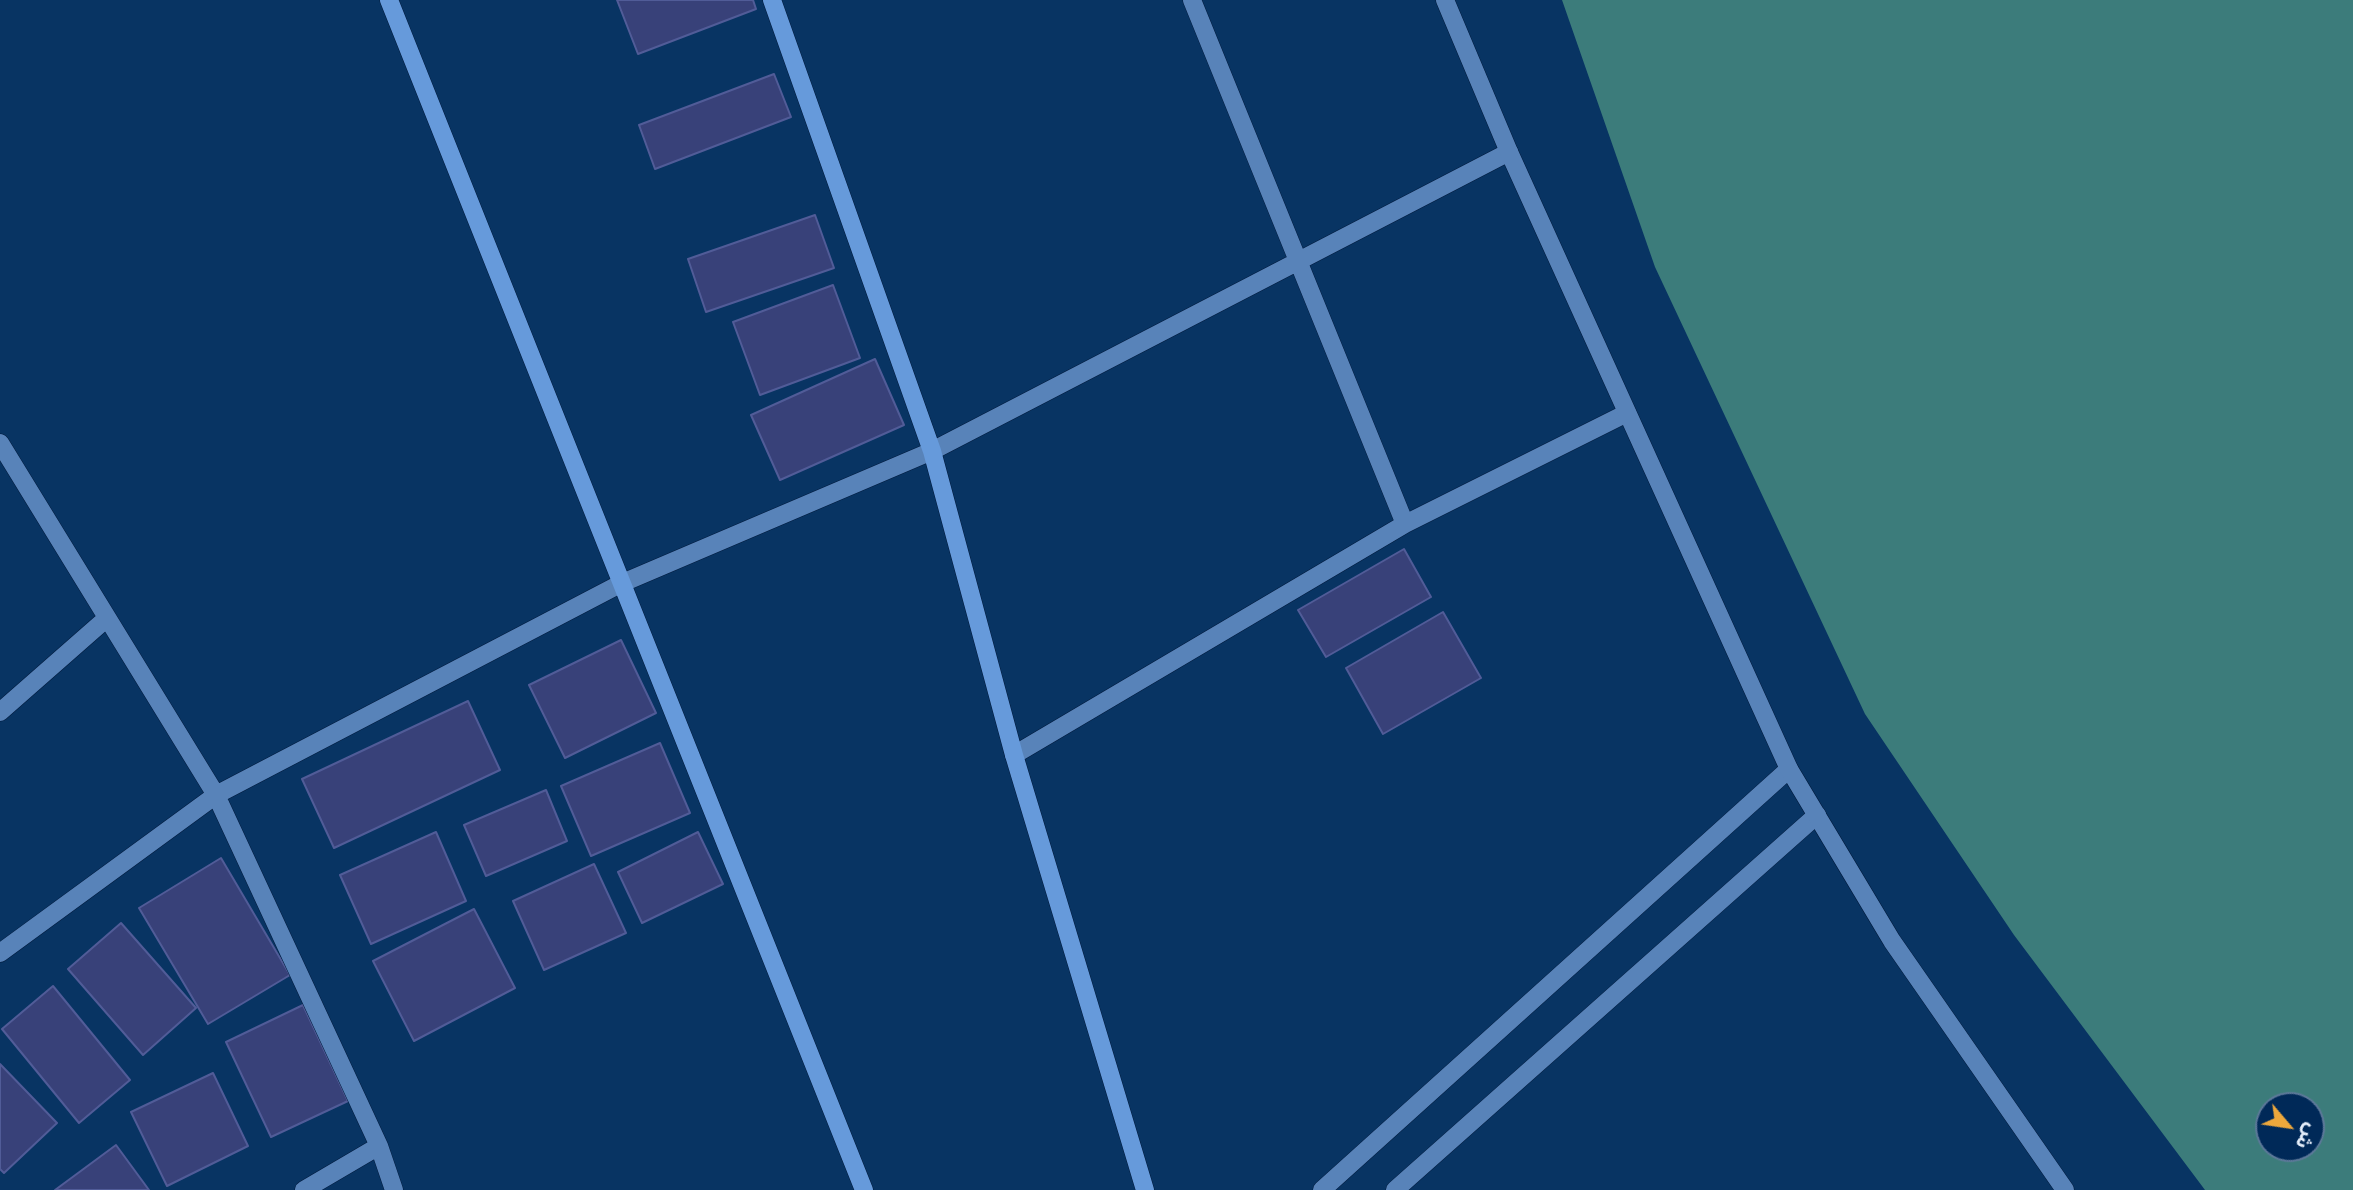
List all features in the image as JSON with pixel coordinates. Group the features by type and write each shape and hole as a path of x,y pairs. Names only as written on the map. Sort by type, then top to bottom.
{"main road":[{"path":"389,0 864,1190"},
{"path":"772,0 932,451 1014,755 1145,1190"}],"street":[{"path":"1192,0 1405,524"},
{"path":"1445,0 1509,152 1789,769 1892,941 2065,1190"},
{"path":"0,953 216,795 620,584 932,451 1296,260 1509,152"},
{"path":"1014,755 1405,524 1627,413"},
{"path":"0,443 216,795 379,1146 394,1190"},
{"path":"0,712 107,618"},
{"path":"1321,1190 1789,769"},
{"path":"1395,1190 1817,815"},
{"path":"303,1190 379,1146"}],"shaded area":[{"path":"1562,0 2353,0 2353,1190 2205,1190 2014,935 1865,714 1655,267"}],"building":[{"path":"617,0 753,0 756,9 638,54"},
{"path":"774,74 791,117 655,169 639,125"},
{"path":"815,215 834,268 706,312 688,259"},
{"path":"833,285 860,358 760,395 733,322"},
{"path":"875,359 904,425 780,480 751,415"},
{"path":"1404,549 1431,597 1326,657 1298,610"},
{"path":"1443,612 1481,678 1383,734 1346,668"},
{"path":"621,640 656,713 565,758 529,685"},
{"path":"468,701 500,770 334,848 302,779"},
{"path":"660,743 690,813 591,856 561,786"},
{"path":"546,790 567,841 486,876 464,825"},
{"path":"436,832 466,901 371,944 340,875"},
{"path":"698,832 723,884 642,923 618,872"},
{"path":"221,858 290,975 208,1024 139,908"},
{"path":"594,864 626,933 544,970 513,901"},
{"path":"474,909 515,988 414,1041 373,961"},
{"path":"121,923 196,1008 143,1055 68,969"},
{"path":"53,986 130,1080 79,1123 2,1029"},
{"path":"303,1005 348,1101 271,1137 226,1042"},
{"path":"0,1064 57,1123 4,1173 0,1169"},
{"path":"213,1073 248,1146 167,1186 131,1112"},
{"path":"116,1145 149,1190 55,1190"}]}
